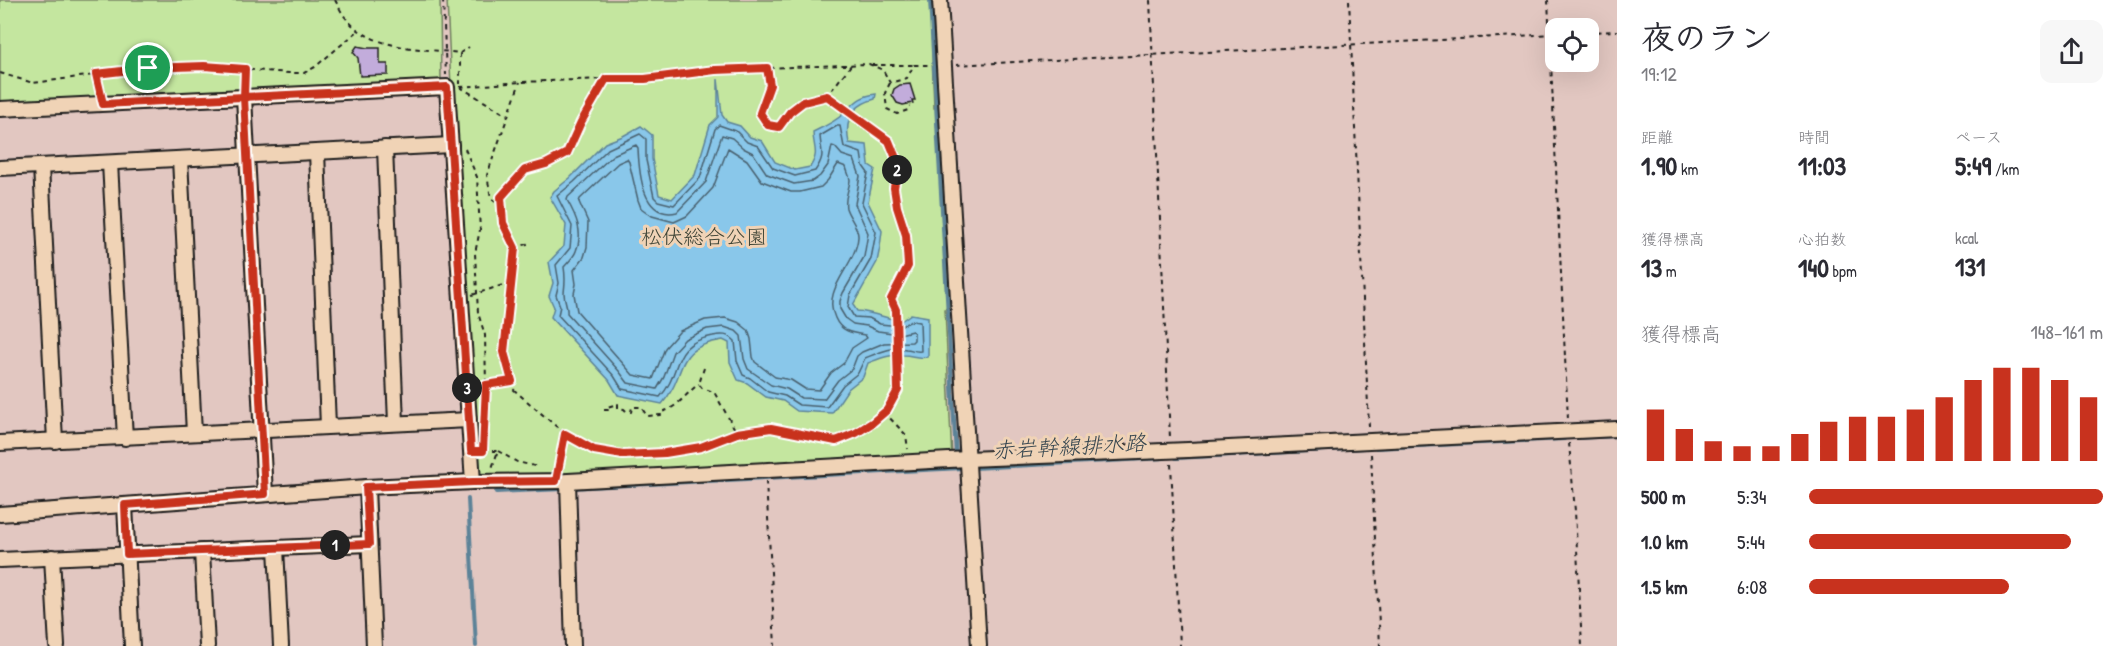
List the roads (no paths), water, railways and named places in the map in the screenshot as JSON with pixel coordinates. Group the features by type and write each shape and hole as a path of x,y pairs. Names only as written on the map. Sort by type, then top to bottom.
{"street":[{"path":"940,0 979,646"},
{"path":"0,109 454,87 469,420 471,451 478,482"},
{"path":"244,97 265,494"},
{"path":"0,168 457,145"},
{"path":"385,148 396,423"},
{"path":"317,152 328,426"},
{"path":"180,159 194,433"},
{"path":"110,163 125,438"},
{"path":"41,166 55,441"},
{"path":"0,443 469,420"},
{"path":"0,514 366,487 478,482 565,485 910,462 1617,429"},
{"path":"565,485 573,646"},
{"path":"366,487 374,646"},
{"path":"125,505 132,646"},
{"path":"0,560 369,544"},
{"path":"276,548 281,646"},
{"path":"202,551 207,646"},
{"path":"52,557 57,646"}],"water":[{"path":"718,79 722,115 727,122 740,126 750,137 762,141 775,162 795,170 810,167 813,162 815,154 813,132 829,124 861,98 876,94 875,99 855,109 848,127 849,143 867,145 869,165 875,169 868,202 882,231 877,262 853,305 857,311 901,321 911,314 928,317 928,357 894,355 868,363 863,377 848,389 832,413 797,411 783,401 766,397 747,383 738,380 730,362 729,343 723,340 695,349 688,356 676,382 662,404 618,395 609,380 551,317 554,307 549,296 553,283 549,262 564,246 566,225 550,197 554,191 605,143 641,126 652,135 652,159 659,195 672,199 695,175 710,125 718,117"}],"waterway":[{"path":"930,0 956,456"},
{"name":"赤岩幹線排水路","path":"1575,438 1617,436"},
{"name":"赤岩幹線排水路","path":"1376,448 1564,439"},
{"name":"赤岩幹線排水路","path":"1176,458 1364,448"},
{"name":"赤岩幹線排水路","path":"975,468 1165,458"},
{"path":"571,488 963,468"},
{"path":"496,492 564,489"},
{"path":"468,499 476,646"}],"park label":[{"name":"松伏総合公園","path":"704,237"}]}
